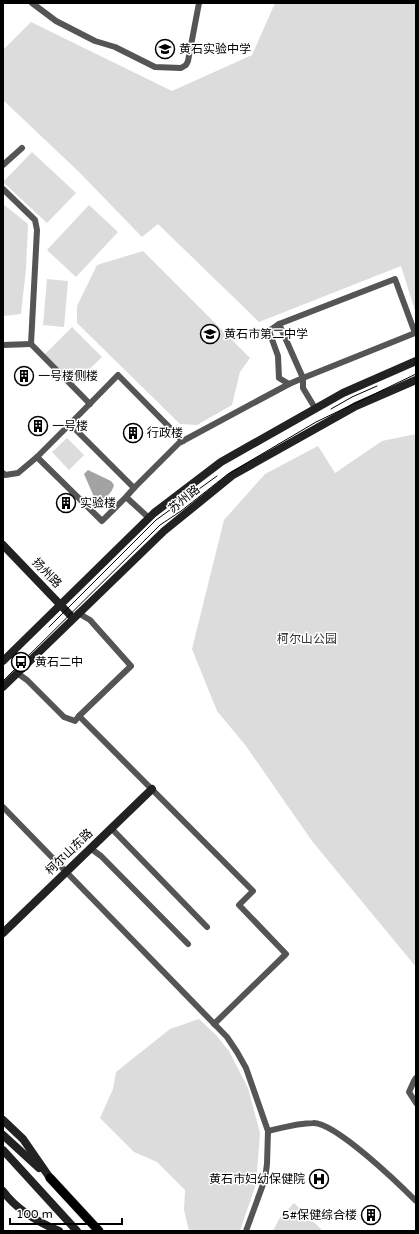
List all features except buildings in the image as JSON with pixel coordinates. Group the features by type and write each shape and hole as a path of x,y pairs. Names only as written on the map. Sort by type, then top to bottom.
{"main road":[{"name":"苏州路","path":"3,661 149,518 221,462 343,392 416,361"},
{"name":"苏州路","path":"3,687 164,531 233,475 356,406 416,380"},
{"name":"扬州路","path":"3,545 61,605 76,615"},
{"name":"柯尔山东路","path":"3,933 152,789"},
{"path":"3,1120 23,1139 50,1178"},
{"path":"3,1135 50,1178 100,1231"},
{"path":"3,1150 77,1231"},
{"path":"3,1191 11,1202 26,1213 59,1231"}],"street":[{"path":"32,3 56,21 95,41 116,47 156,68 181,68 186,65 199,3"},
{"path":"3,165 22,148"},
{"path":"3,189 35,220 37,230 31,344"},
{"path":"37,457 102,521 179,443 289,384 415,333 395,279 279,324 269,331 278,356 279,378 289,384"},
{"path":"279,324 303,378 303,388 315,408"},
{"path":"3,345 31,344 90,404"},
{"path":"3,472 5,475 18,473 37,457 118,375 183,441"},
{"path":"70,424 134,488"},
{"path":"126,497 149,518"},
{"path":"17,673 27,680 64,717 75,721 131,666 90,620 76,615"},
{"path":"79,716 253,891 239,905 286,954 214,1024"},
{"path":"3,807 214,1024 232,1044 243,1062 268,1131 265,1179 246,1231"},
{"path":"111,828 207,927"},
{"path":"90,848 102,856 188,944"},
{"path":"416,1078 409,1092 416,1103"},
{"path":"268,1131 314,1123 326,1126 375,1162 416,1201"}],"green space":[{"path":"275,3 416,3 416,314 401,266 259,322 158,224 142,237 79,172 3,100 3,50 31,22 172,91 252,55"},
{"path":"32,152 76,193 47,223 3,182"},
{"path":"3,204 28,224 26,269 21,314 3,316"},
{"path":"89,205 118,232 76,277 47,250"},
{"path":"143,251 250,358 240,372 232,405 197,425 180,424 77,323 77,306 97,265"},
{"path":"47,279 68,281 64,327 43,325"},
{"path":"72,327 102,357 73,385 44,355"},
{"name":"柯尔山公园","path":"416,434 416,967 312,841 246,746 217,711 192,649 224,520 265,474 318,446 335,473 382,441"},
{"path":"67,438 84,455 69,470 52,452"},
{"path":"199,1019 216,1035 229,1051 248,1088 260,1133 256,1184 240,1231 189,1231 184,1210 185,1190 157,1162 134,1152 100,1118 113,1089 116,1072 170,1029"},
{"path":"294,1203 323,1231 273,1231 279,1219"}],"shaded area":[{"path":"88,470 111,481 114,485 108,495 98,501 94,497 84,474"}],"tram line":[{"path":"3,681 160,525 181,511 228,474 316,422 416,374"},
{"path":"331,409 352,397 377,386"},
{"path":"49,627 156,520 217,476"}],"place":[{"name":"黄石实验中学","path":"165,49"},
{"name":"黄石市第二中学","path":"210,334"},
{"name":"一号楼侧楼","path":"24,376"},
{"name":"一号楼","path":"38,426"},
{"name":"行政楼","path":"133,433"},
{"name":"实验楼","path":"66,503"},
{"name":"黄石二中","path":"21,662"},
{"name":"黄石市妇幼保健院","path":"319,1179"},
{"name":"5#保健综合楼","path":"371,1215"}]}
